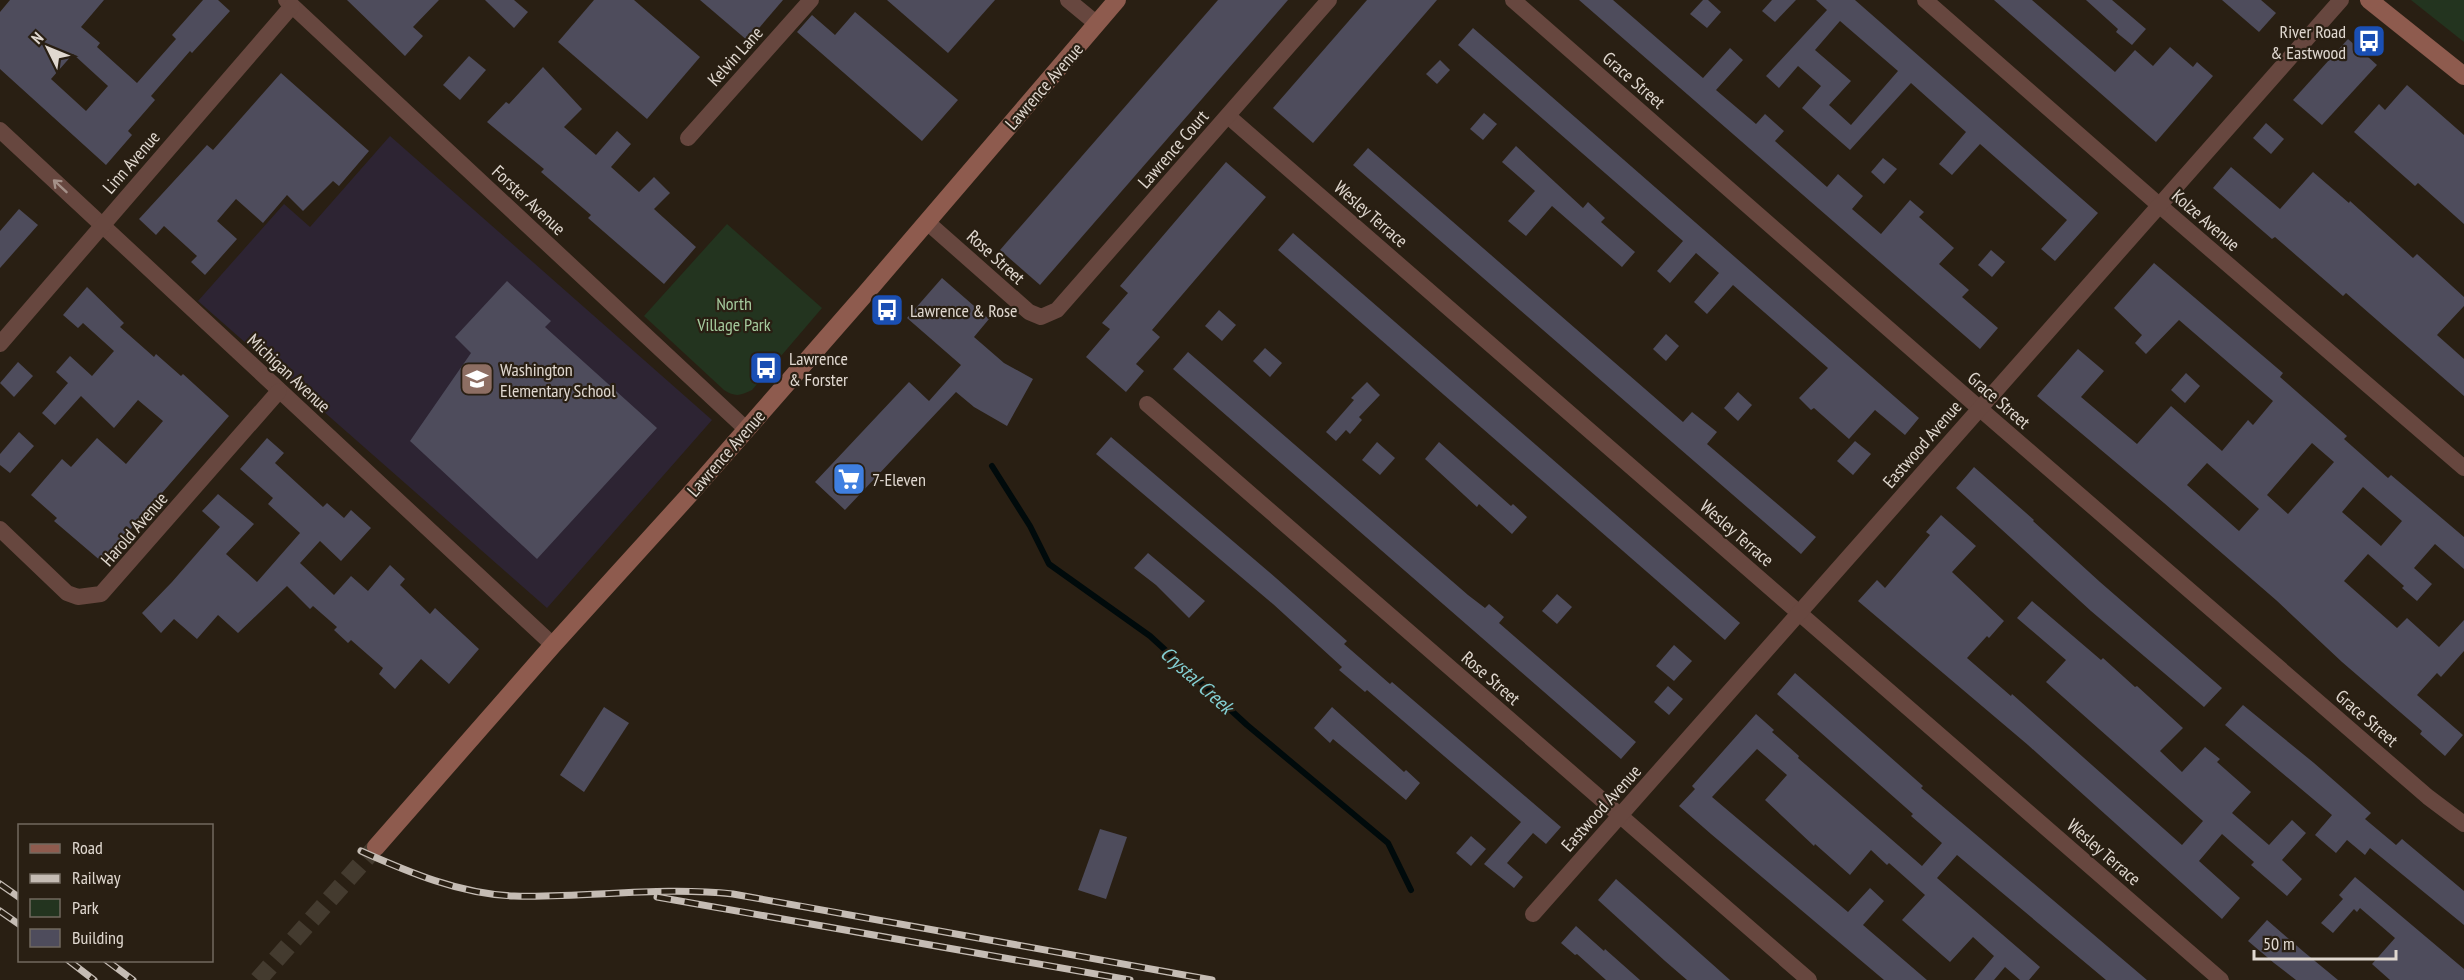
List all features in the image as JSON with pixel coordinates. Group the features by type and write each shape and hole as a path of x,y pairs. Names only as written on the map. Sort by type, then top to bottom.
{"main road":[{"name":"Lawrence Avenue","path":"376,847 746,429 1117,0"},
{"path":"2370,0 2464,76"}],"street":[{"name":"Kelvin Lane","path":"688,138 811,0"},
{"path":"1068,0 1096,24"},
{"name":"Lawrence Court","path":"1041,316 1058,310 1329,0"},
{"name":"Grace Street","path":"1513,0 1979,408 2419,789 2464,824"},
{"name":"Kolze Avenue","path":"1925,0 2464,468"},
{"name":"Eastwood Avenue","path":"1533,914 2341,0"},
{"name":"Linn Avenue","path":"0,344 289,3"},
{"name":"Forster Avenue","path":"289,3 746,429"},
{"name":"Wesley Terrace","path":"1228,116 2221,980"},
{"name":"Michigan Avenue","path":"0,130 553,645"},
{"name":"Rose Street","path":"927,222 1020,305 1029,312 1041,316"},
{"name":"Harold Avenue","path":"0,529 67,593 78,597 101,594 279,391"},
{"name":"Rose Street","path":"1147,404 1809,980"}],"shaded area":[{"name":"Washington Elementary School","path":"390,136 712,420 547,608 198,301 284,204 310,227"}],"green space":[{"path":"2411,0 2464,0 2464,42"},
{"name":"North Village Park","path":"727,224 822,308 752,390 738,395 724,390 644,316"}],"building":[{"path":"10,0 104,0 81,27 100,43 97,47 137,83 176,39 172,35 203,0 218,0 230,11 192,53 190,51 151,96 155,100 128,131 132,135 106,165 0,69 0,12","holes":["73,54 108,86 86,111 51,79"]},
{"path":"347,0 439,0 413,27 423,36 405,56"},
{"path":"485,0 514,0 528,12 514,28"},
{"path":"594,0 634,0 700,57 647,119 558,42"},
{"path":"700,0 783,0 748,41"},
{"path":"887,0 995,0 948,53"},
{"path":"1218,0 1288,0 1040,285 1000,250"},
{"path":"1367,0 1437,0 1313,143 1273,108"},
{"path":"1579,0 1613,0 1703,78 1730,48 1743,60 1716,90 1756,124 1765,114 1784,131 1775,141 1827,187 1838,174 1863,196 1852,209 1881,234 1910,200 1924,212 1919,217 1954,248 1939,264 1969,290 1962,297 1998,328 1980,349"},
{"path":"1703,0 1708,0 1721,12 1707,28 1690,14"},
{"path":"1772,0 1796,0 1775,22 1762,11"},
{"path":"1816,0 1855,0 2098,213 2055,261 2041,249 2067,220 1980,144 1952,175 1939,164 1966,132 1911,83 1850,150 1802,108 1821,86 1798,66 1779,88 1766,76 1827,10","holes":["1840,21 1898,71 1851,125 1829,105 1851,81 1815,50"]},
{"path":"1994,0 2032,0 2115,72 2135,50 2153,66 2170,47 2193,67 2197,62 2213,76 2156,142"},
{"path":"2086,0 2112,0 2146,29 2132,45 2116,32 2118,29"},
{"path":"2222,0 2261,0 2276,13 2259,32"},
{"path":"855,12 958,100 922,141 797,32 812,15 835,35"},
{"path":"1473,28 1919,418 1905,435 1875,410 1849,439 1814,408 1811,410 1799,398 1828,368 1733,285 1707,314 1694,302 1719,273 1696,253 1670,283 1657,271 1683,241 1458,45"},
{"path":"2348,39 2377,65 2322,125 2293,100"},
{"path":"469,56 486,70 460,100 443,85"},
{"path":"1440,60 1450,70 1437,84 1426,74"},
{"path":"543,67 582,109 564,127 596,155 617,131 631,144 611,167 639,192 654,177 670,193 654,209 696,247 664,284 588,218 591,215 541,172 544,169 487,122 506,102 509,104"},
{"path":"281,73 369,151 339,186 333,181 303,211 287,195 263,223 236,199 217,221 237,239 205,275 191,262 197,256 164,226 156,235 139,219 207,145 213,150"},
{"path":"2407,85 2464,135 2464,224 2418,183 2415,186 2354,132 2379,104 2385,110"},
{"path":"1484,113 1497,124 1483,140 1470,129"},
{"path":"2266,123 2284,139 2271,154 2253,138"},
{"path":"1516,146 1583,208 1588,202 1605,218 1601,222 1635,252 1622,267 1552,206 1526,236 1508,221 1535,191 1502,162"},
{"path":"1368,148 1683,422 1692,412 1717,432 1707,444 1816,537 1801,554 1353,165"},
{"path":"1883,158 1897,169 1884,184 1871,172"},
{"path":"1226,162 1266,197 1152,330 1160,337 1136,364 1144,371 1126,392 1086,357 1110,329 1102,323 1128,293 1120,286"},
{"path":"2231,167 2280,209 2313,172 2349,203 2350,201 2413,258 2417,254 2464,297 2464,306 2437,335 2464,359 2464,396 2346,293 2343,296 2275,237 2272,239 2213,188"},
{"path":"19,209 38,225 0,268 0,231"},
{"path":"1293,233 1740,623 1725,640 1278,250"},
{"path":"1991,250 2005,262 1992,277 1978,265"},
{"path":"2154,263 2283,373 2280,377 2347,436 2344,439 2388,478 2391,475 2464,537 2464,569 2435,544 2414,568 2432,584 2417,601 2402,588 2404,586 2368,554 2344,581 2397,628 2407,618 2439,647 2464,620 2464,651 2441,677 2437,673 2417,695 2463,735 2445,756 2420,734 2422,731 2342,662 2276,600 2037,396 2078,349 2104,371 2081,397 2137,444 2171,406 2222,451 2248,420 2253,425 2273,401 2179,320 2146,354 2135,343 2142,335 2114,308","holes":["2312,443 2334,462 2288,514 2267,495","2207,463 2259,509 2239,531 2187,485","2363,487 2402,521 2381,546 2342,512"]},
{"path":"942,278 989,319 974,337 1004,363 1033,379 1007,426 974,407 956,392 845,510 815,482 909,382 929,401 961,365 907,318"},
{"path":"507,281 551,321 545,327 657,428 537,559 410,441 471,353 455,337"},
{"path":"87,287 124,323 120,327 154,357 156,354 181,376 183,374 229,416 102,562 54,521 57,518 31,495 62,459 71,467 97,438 126,464 163,421 138,400 114,428 81,396 55,425 42,413 68,383 56,372 70,356 92,376 114,351 83,323 78,328 63,315"},
{"path":"1219,310 1236,325 1222,341 1205,326"},
{"path":"1666,334 1679,346 1666,361 1653,349"},
{"path":"1265,348 1282,363 1270,377 1253,361"},
{"path":"1188,352 1468,595 1485,608 1489,604 1504,617 1499,623 1636,742 1621,759 1173,369"},
{"path":"18,362 33,376 14,397 0,383"},
{"path":"2186,373 2200,386 2185,403 2171,390"},
{"path":"1367,382 1380,395 1359,417 1362,420 1350,434 1346,430 1336,441 1326,432 1354,400 1351,398"},
{"path":"1738,392 1752,405 1738,421 1724,408"},
{"path":"19,432 34,446 10,473 0,465 0,454"},
{"path":"1111,437 1276,578 1347,641 1344,644 1390,684 1392,682 1561,827 1546,844 1533,833 1507,863 1523,877 1514,888 1484,864 1521,822 1367,690 1365,692 1339,670 1342,667 1273,604 1096,454"},
{"path":"267,438 284,453 275,463 323,507 327,503 344,518 351,510 371,528 341,561 320,541 300,563 334,595 351,576 368,591 390,565 405,579 400,585 430,614 435,608 479,649 449,684 421,659 395,689 379,674 383,668 351,640 348,643 334,630 337,627 313,606 310,609 287,586 238,633 218,615 197,639 174,619 161,633 142,613 220,527 202,511 218,494 254,524 226,554 257,582 300,533 268,504 273,498 240,469"},
{"path":"1855,441 1871,454 1853,475 1837,461"},
{"path":"1377,442 1395,458 1380,475 1362,460"},
{"path":"1439,442 1511,506 1513,504 1527,517 1512,534 1479,504 1477,507 1425,459"},
{"path":"1974,467 2100,582 2222,688 2204,707 2091,611 1956,488"},
{"path":"1941,515 1976,546 1952,572 2004,621 1967,658 2011,696 2012,694 2182,845 2203,821 2046,682 2066,660 2017,618 2032,601 2101,660 2103,658 2135,687 2137,686 2183,728 2160,751 2182,772 2205,747 2220,759 2217,762 2251,792 2232,813 2269,845 2292,820 2306,833 2282,860 2302,879 2287,896 2251,865 2254,862 2222,834 2199,861 2240,898 2222,919 2028,745 1858,601 1877,580 1885,588 1930,535 1926,532"},
{"path":"1148,553 1205,601 1189,618 1156,585 1134,568"},
{"path":"1557,594 1572,607 1557,624 1542,611"},
{"path":"1674,645 1692,661 1674,681 1656,666"},
{"path":"1795,673 1923,786 1921,788 2147,980 2106,980 1957,855 1937,878 2040,967 2029,980 2020,980 2005,967 1994,980 1974,980 1994,956 1973,937 1950,962 1902,920 1925,895 1889,863 1887,865 1871,850 1850,875 1815,844 1814,846 1765,800 1787,775 1757,749 1712,797 1848,912 1870,888 1884,901 1863,925 1927,980 1884,980 1711,834 1679,806 1695,789 1692,786 1756,714 1799,756 1798,758 1922,866 1942,843 1911,816 1913,814 1777,694"},
{"path":"1668,686 1683,699 1669,715 1654,702"},
{"path":"2243,705 2371,813 2365,819 2396,845 2402,839 2464,891 2464,925 2370,848 2365,855 2347,840 2336,853 2315,835 2332,815 2225,725"},
{"path":"604,707 629,723 584,792 560,775"},
{"path":"1332,707 1404,772 1406,770 1420,783 1406,800 1333,739 1330,743 1314,728"},
{"path":"1100,829 1127,837 1106,899 1078,890"},
{"path":"1471,836 1486,849 1471,866 1456,853"},
{"path":"2355,877 2464,969 2464,980 2390,980 2372,964 2395,938 2360,908 2357,912 2354,909 2333,933 2321,923 2343,899 2339,895"},
{"path":"1616,879 1730,980 1687,980 1665,961 1598,900"},
{"path":"2267,920 2338,980 2296,980 2274,963 2248,941"},
{"path":"1576,926 1640,980 1606,980 1577,954 1575,955 1561,943"}],"waterway":[{"name":"Crystal Creek","path":"992,466 1030,526 1049,564 1150,636 1247,725 1388,843 1411,890"}],"tunnel":[{"path":"258,980 376,847"}],"railway":[{"path":"361,851 435,881 474,891 514,896 678,891 733,894 1212,980"},
{"path":"0,884 18,897"},
{"path":"657,897 1130,980"},
{"path":"0,911 18,924"},
{"path":"71,962 94,980"},
{"path":"109,962 133,980"}],"place":[{"name":"River Road & Eastwood","path":"2369,41"},
{"name":"Lawrence & Rose","path":"887,310"},
{"name":"Lawrence & Forster","path":"766,368"},
{"name":"Washington Elementary School","path":"477,379"},
{"name":"7-Eleven","path":"849,479"}]}
